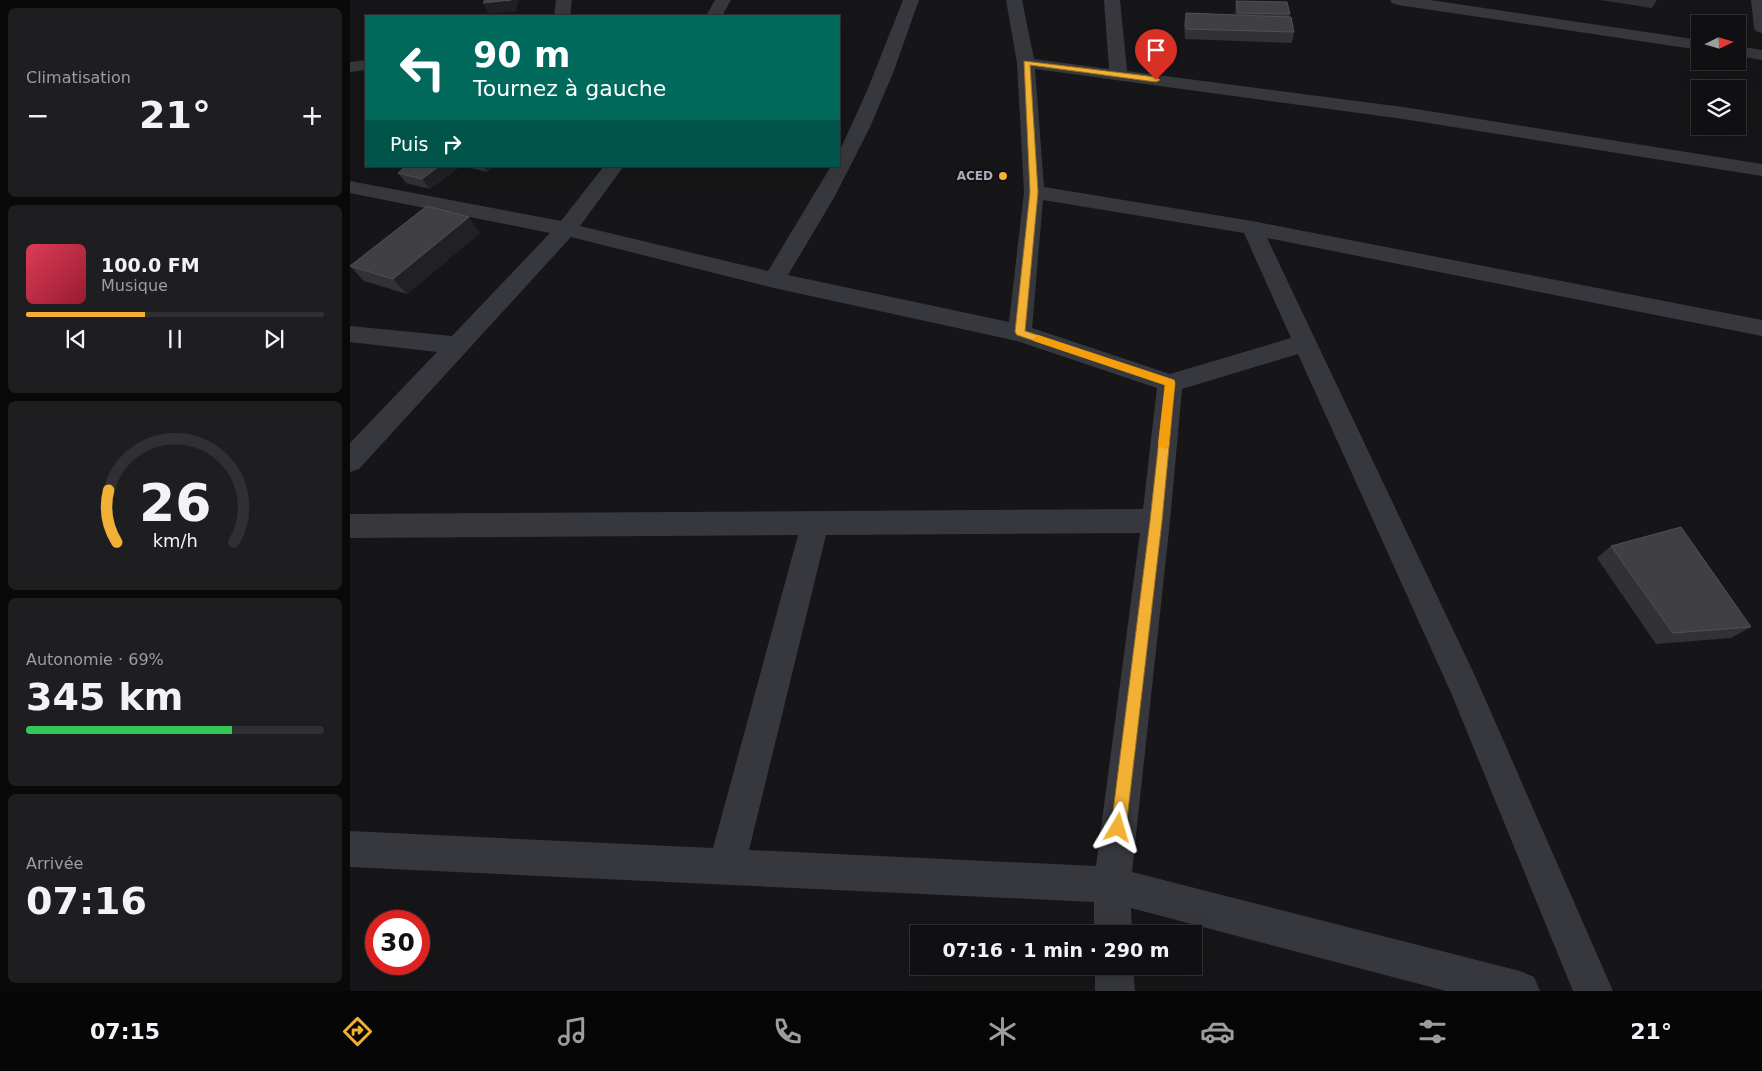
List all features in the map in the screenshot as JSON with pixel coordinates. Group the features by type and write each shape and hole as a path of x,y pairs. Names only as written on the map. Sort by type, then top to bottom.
{"street":[{"path":"562,15 564,0"},
{"path":"715,15 723,0"},
{"path":"774,280 809,224 852,145 890,61 910,0"},
{"path":"1014,0 1026,63 1034,192 1020,332"},
{"path":"1112,0 1118,74"},
{"path":"1398,0 1691,44"},
{"path":"1759,0 1762,28"},
{"path":"1746,52 1762,54"},
{"path":"1026,63 1403,112 1762,170"},
{"path":"350,67 365,65"},
{"path":"350,461 566,229 613,167"},
{"path":"350,188 566,229 774,280 1020,332 1170,383 1305,343"},
{"path":"1034,192 1252,228 1762,328"},
{"path":"1252,228 1465,689 1594,991"},
{"path":"350,334 458,345"},
{"path":"1113,925 1112,885 1156,521 1170,383"},
{"path":"350,526 1156,521"},
{"path":"726,868 815,524"},
{"path":"350,850 1112,885 1520,991"},
{"path":"1114,975 1115,991"}],"building":[{"path":"485,0 511,0 483,3"},
{"path":"1236,1 1287,2 1290,14 1238,13"},
{"path":"1186,13 1291,17 1294,32 1186,29"},
{"path":"405,167 438,167 422,179 398,173"},
{"path":"427,206 469,217 393,279 350,266"},
{"path":"1681,527 1751,627 1673,633 1611,546"}],"slow traffic":[{"path":"1038,339 1170,383 1164,445"}],"place":[{"name":"ACED","path":"1003,176"}],"route":[{"path":"1118,828 1156,521 1170,383 1020,332 1034,192 1026,63 1156,80"}]}
